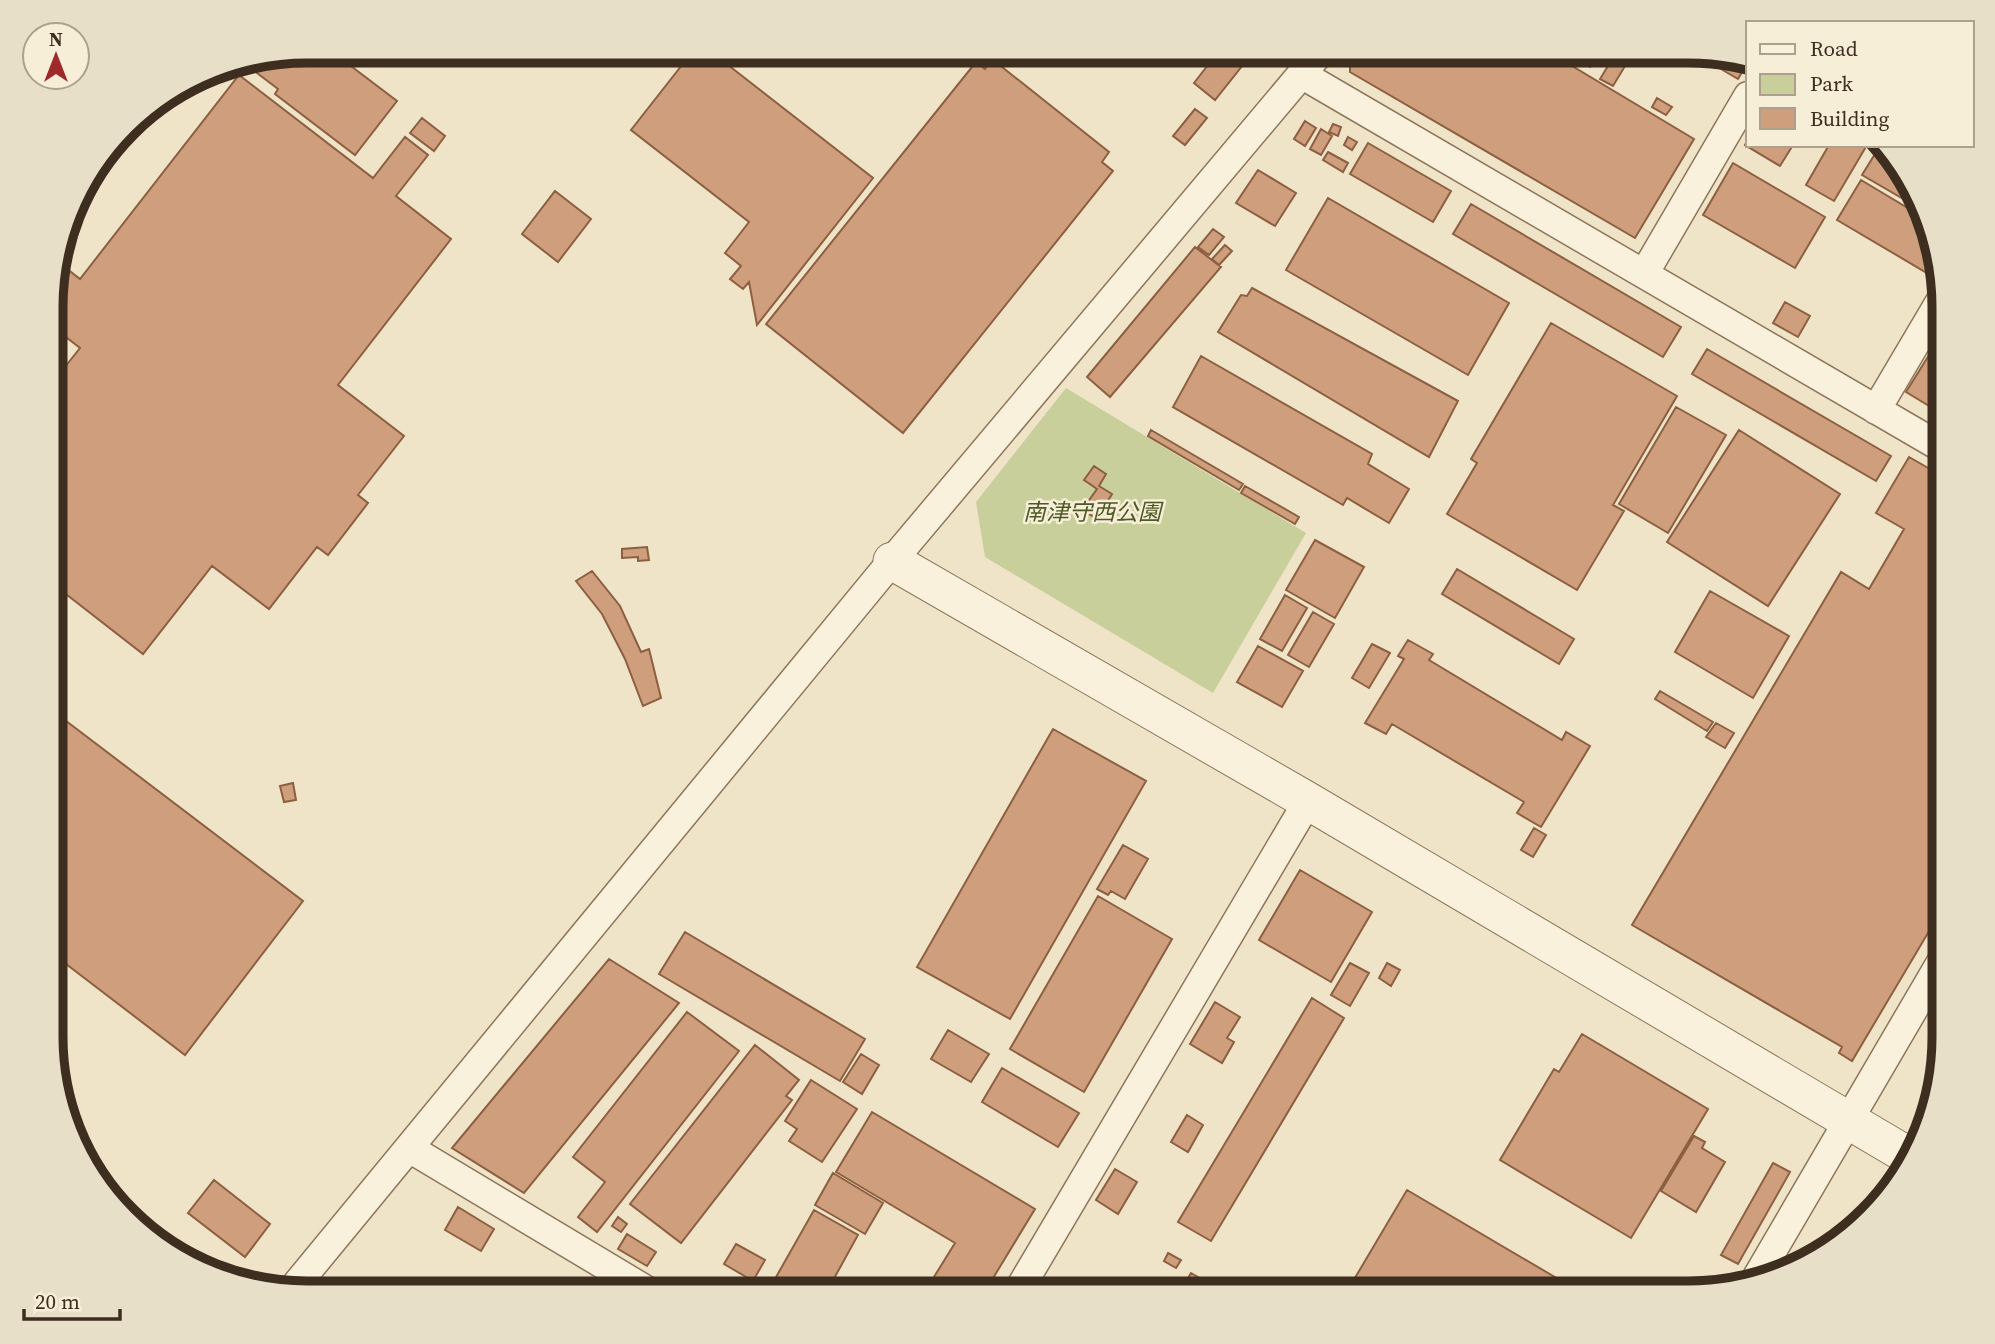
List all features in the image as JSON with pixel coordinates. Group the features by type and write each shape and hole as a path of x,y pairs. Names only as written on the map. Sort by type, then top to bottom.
{"street":[{"path":"300,1281 892,561 1311,63"},
{"path":"1301,74 1931,442"},
{"path":"1644,274 1746,99"},
{"path":"1876,410 1931,317"},
{"path":"892,561 1308,801 1903,1152"},
{"path":"1024,1280 1308,801"},
{"path":"1760,1270 1931,979"},
{"path":"409,1148 631,1281"}],"green space":[{"name":"南津守西公園","path":"1066,388 1306,533 1213,693 985,557 976,502"}],"building":[{"path":"347,63 397,101 355,155 275,94 278,89 253,70 275,65"},
{"path":"684,63 725,63 873,178 757,325 749,282 743,289 730,279 741,266 725,253 749,222 631,130"},
{"path":"975,63 985,69 989,63 997,63 1109,152 1102,162 1113,171 903,433 766,324"},
{"path":"1210,63 1244,63 1215,100 1194,83"},
{"path":"1350,63 1567,63 1694,139 1635,238 1350,72"},
{"path":"1610,63 1627,63 1613,86 1600,79"},
{"path":"1713,65 1744,70 1738,79"},
{"path":"239,75 373,178 405,137 428,155 396,196 451,239 338,385 404,436 358,495 368,503 328,555 317,547 269,609 212,566 143,654 63,592 63,369 80,348 63,335 66,268 80,279"},
{"path":"1657,98 1672,107 1666,115 1652,107"},
{"path":"1195,109 1207,118 1185,145 1173,136"},
{"path":"422,118 445,136 434,151 410,133"},
{"path":"1305,121 1316,128 1305,146 1294,139"},
{"path":"1333,124 1341,127 1338,136 1329,132"},
{"path":"1321,129 1332,136 1321,155 1310,149"},
{"path":"1348,137 1357,142 1352,150 1344,145"},
{"path":"1368,143 1451,191 1433,222 1350,174"},
{"path":"1748,147 1792,147 1780,166"},
{"path":"1828,147 1866,147 1834,201 1806,185"},
{"path":"1328,152 1348,163 1343,172 1323,160"},
{"path":"1876,152 1907,201 1862,175"},
{"path":"1733,163 1825,217 1795,268 1703,215"},
{"path":"1258,170 1296,193 1275,226 1236,203"},
{"path":"1861,180 1912,210 1919,228 1929,274 1837,220"},
{"path":"555,191 591,219 558,262 522,234"},
{"path":"1328,198 1509,303 1468,375 1286,270"},
{"path":"1471,204 1681,327 1663,357 1453,234"},
{"path":"1213,229 1224,237 1209,255 1198,247"},
{"path":"1225,245 1232,251 1219,265 1212,259"},
{"path":"1195,247 1221,267 1110,397 1087,377"},
{"path":"1252,288 1458,401 1429,457 1218,332 1241,295 1247,296"},
{"path":"1785,302 1810,316 1798,337 1773,323"},
{"path":"1551,323 1677,396 1613,505 1624,511 1577,590 1447,514 1477,463 1471,459"},
{"path":"1707,349 1891,456 1876,481 1692,374"},
{"path":"1929,355 1931,356 1931,407 1906,392"},
{"path":"1201,356 1372,454 1368,464 1409,489 1389,523 1347,498 1343,505 1173,407"},
{"path":"1676,407 1726,435 1668,533 1619,504"},
{"path":"1151,430 1243,484 1239,490 1148,436"},
{"path":"1739,430 1840,494 1768,606 1667,542"},
{"path":"1909,457 1931,470 1931,928 1852,1061 1839,1053 1842,1047 1632,925 1841,572 1869,589 1904,529 1876,513"},
{"path":"1094,466 1106,474 1099,486 1112,494 1097,519 1082,510 1097,489 1084,480"},
{"path":"1245,486 1299,517 1295,524 1241,493"},
{"path":"1315,540 1364,567 1335,618 1286,590"},
{"path":"647,547 649,560 638,561 638,557 622,558 622,549"},
{"path":"1457,569 1574,639 1559,664 1442,594"},
{"path":"592,571 620,606 641,652 649,649 661,698 643,706 625,659 602,614 576,581"},
{"path":"1710,591 1789,636 1753,698 1675,652"},
{"path":"1285,595 1307,608 1282,651 1260,639"},
{"path":"1313,612 1334,624 1309,667 1288,655"},
{"path":"1408,640 1433,654 1429,660 1562,740 1566,732 1590,746 1541,827 1517,813 1524,802 1392,724 1386,734 1365,723 1404,659 1398,656"},
{"path":"1372,644 1390,653 1369,688 1352,678"},
{"path":"1258,646 1303,671 1282,707 1237,682"},
{"path":"1660,691 1713,722 1707,731 1655,699"},
{"path":"63,719 303,901 185,1055 63,962"},
{"path":"1716,723 1734,733 1725,748 1706,737"},
{"path":"1053,729 1146,781 1010,1019 917,967"},
{"path":"293,783 296,800 284,802 280,786"},
{"path":"1534,828 1546,835 1533,857 1521,850"},
{"path":"1123,845 1148,859 1125,899 1111,891 1108,895 1097,889"},
{"path":"1300,870 1372,912 1331,982 1259,940"},
{"path":"1098,896 1172,939 1084,1092 1010,1049"},
{"path":"685,932 865,1039 840,1081 659,974"},
{"path":"609,959 679,1003 524,1193 452,1148"},
{"path":"1350,963 1369,973 1350,1006 1331,995"},
{"path":"1387,963 1400,970 1391,986 1379,978"},
{"path":"1312,998 1344,1018 1211,1241 1178,1222"},
{"path":"1215,1002 1240,1017 1227,1038 1234,1042 1222,1063 1190,1044"},
{"path":"687,1012 739,1051 597,1232 578,1217 605,1182 573,1157"},
{"path":"948,1030 989,1054 971,1082 931,1059"},
{"path":"1582,1034 1708,1109 1631,1238 1500,1160 1554,1069 1559,1072"},
{"path":"755,1045 799,1080 786,1096 792,1100 681,1243 630,1204"},
{"path":"861,1054 879,1065 862,1094 843,1082"},
{"path":"1002,1068 1079,1113 1058,1147 982,1102"},
{"path":"811,1080 857,1109 822,1162 789,1141 797,1129 785,1121"},
{"path":"872,1112 1035,1209 992,1281 932,1281 955,1243 836,1172"},
{"path":"1187,1115 1203,1125 1188,1152 1171,1142"},
{"path":"1694,1136 1705,1142 1702,1148 1725,1162 1696,1212 1661,1191"},
{"path":"1773,1163 1790,1172 1738,1264 1721,1255"},
{"path":"1115,1169 1137,1182 1118,1214 1096,1200"},
{"path":"833,1173 883,1203 865,1234 815,1205"},
{"path":"214,1180 270,1224 245,1257 188,1213"},
{"path":"1407,1190 1560,1280 1354,1280"},
{"path":"458,1207 494,1229 481,1251 445,1230"},
{"path":"814,1210 858,1235 833,1281 774,1281"},
{"path":"618,1217 627,1224 621,1232 612,1226"},
{"path":"627,1234 656,1252 647,1266 618,1249"},
{"path":"736,1244 765,1260 753,1281 724,1264"},
{"path":"1168,1253 1181,1260 1176,1268 1164,1261"},
{"path":"1191,1273 1204,1280 1187,1280"}]}
